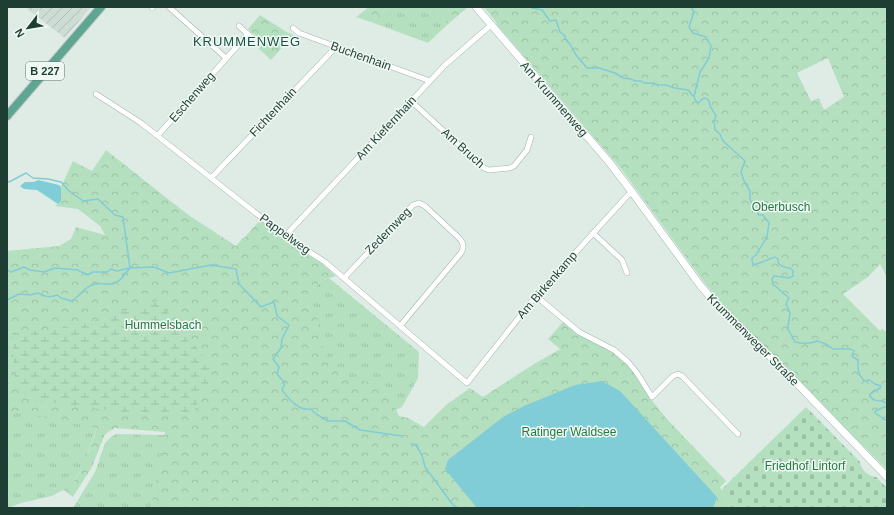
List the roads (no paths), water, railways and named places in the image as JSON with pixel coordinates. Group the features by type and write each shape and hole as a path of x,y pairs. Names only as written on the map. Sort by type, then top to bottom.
{"main road":[{"name":"B 227","path":"7,116 101,7"},
{"name":"Am Krummenweg","path":"476,7 632,192"},
{"name":"Krummenweger Straße","path":"632,192 700,285 717,305 787,373 887,477"}],"street":[{"path":"169,7 226,58"},
{"name":"Am Kiefernhain","path":"285,236 445,65 491,25"},
{"path":"239,26 256,42"},
{"name":"Buchenhain","path":"293,28 299,34 430,81"},
{"name":"Eschenweg","path":"158,135 248,34"},
{"name":"Fichtenhain","path":"211,178 336,47"},
{"name":"Pappelweg","path":"96,94 158,135 285,236 325,262 467,383"},
{"name":"Am Bruch","path":"411,101 484,168 489,170 510,168 514,166 527,150 531,137"},
{"name":"Am Birkenkamp","path":"467,383 536,296 632,192"},
{"name":"Zedernweg","path":"344,278 413,205 419,203 425,206 460,239 463,249 400,326"},
{"path":"593,233 622,260 627,273"},
{"path":"536,296 579,332 614,350 628,362 637,373 652,397 678,374 682,376 738,434"}],"water":[{"path":"38,180 59,185 61,187 61,201 58,204 37,190 24,189 20,186 25,182 34,182"},
{"name":"Ratinger Waldsee","path":"602,381 620,391 717,497 712,508 585,508 582,506 579,508 477,508 445,469 448,460 503,417 524,406 575,385"}],"waterway":[{"path":"532,7 542,10 550,21 556,20 560,32 565,36 565,39 587,68 599,68 615,73 623,78 688,90 693,96"},
{"path":"691,7 694,12 689,27 693,33 706,37 711,46 709,58 700,72 694,96 695,100 698,103 704,98 709,101 710,106 716,116 714,121 715,130 720,134 723,141 745,161 741,172 750,191 750,200 759,215 763,215 769,223 767,237 756,255 752,258 752,261 754,265 775,257 778,259 778,263 790,268 793,271 793,276 789,278 774,276 772,279 773,284 789,298 786,304 790,313 788,329 795,342 811,343 817,341 826,344 833,349 851,349 854,351 852,355 858,360 858,371 861,376 865,381 869,380 881,386 870,394 871,398 877,401 883,401 887,404"},
{"path":"7,181 9,182 26,173 33,178 61,182 68,190 83,201 98,199 115,215 123,217 130,268 123,277 115,283 91,285 71,301 57,295 48,297 38,293 30,295 19,294 7,300"},
{"name":"Hummelsbach","path":"7,270 11,272 24,267 30,270 44,272 55,268 78,270 87,275 93,272 107,272 111,269 117,271 130,268 154,267 169,273 211,265 236,269 239,284 261,307 274,302 277,316 289,325 282,339 281,348 273,359 279,367 277,374 285,383 282,390 291,400 302,408 311,409 316,414 328,421 345,421 360,430 402,436"},
{"path":"887,406 875,411 875,413 887,421"},
{"name":"Hummelsbach","path":"411,444 416,445 422,455 425,467 453,505 458,508"}],"district":[{"name":"KRUMMENWEG","path":"247,41"}],"park label":[{"name":"Oberbusch","path":"781,207"},
{"name":"Friedhof Lintorf","path":"805,466"}]}
